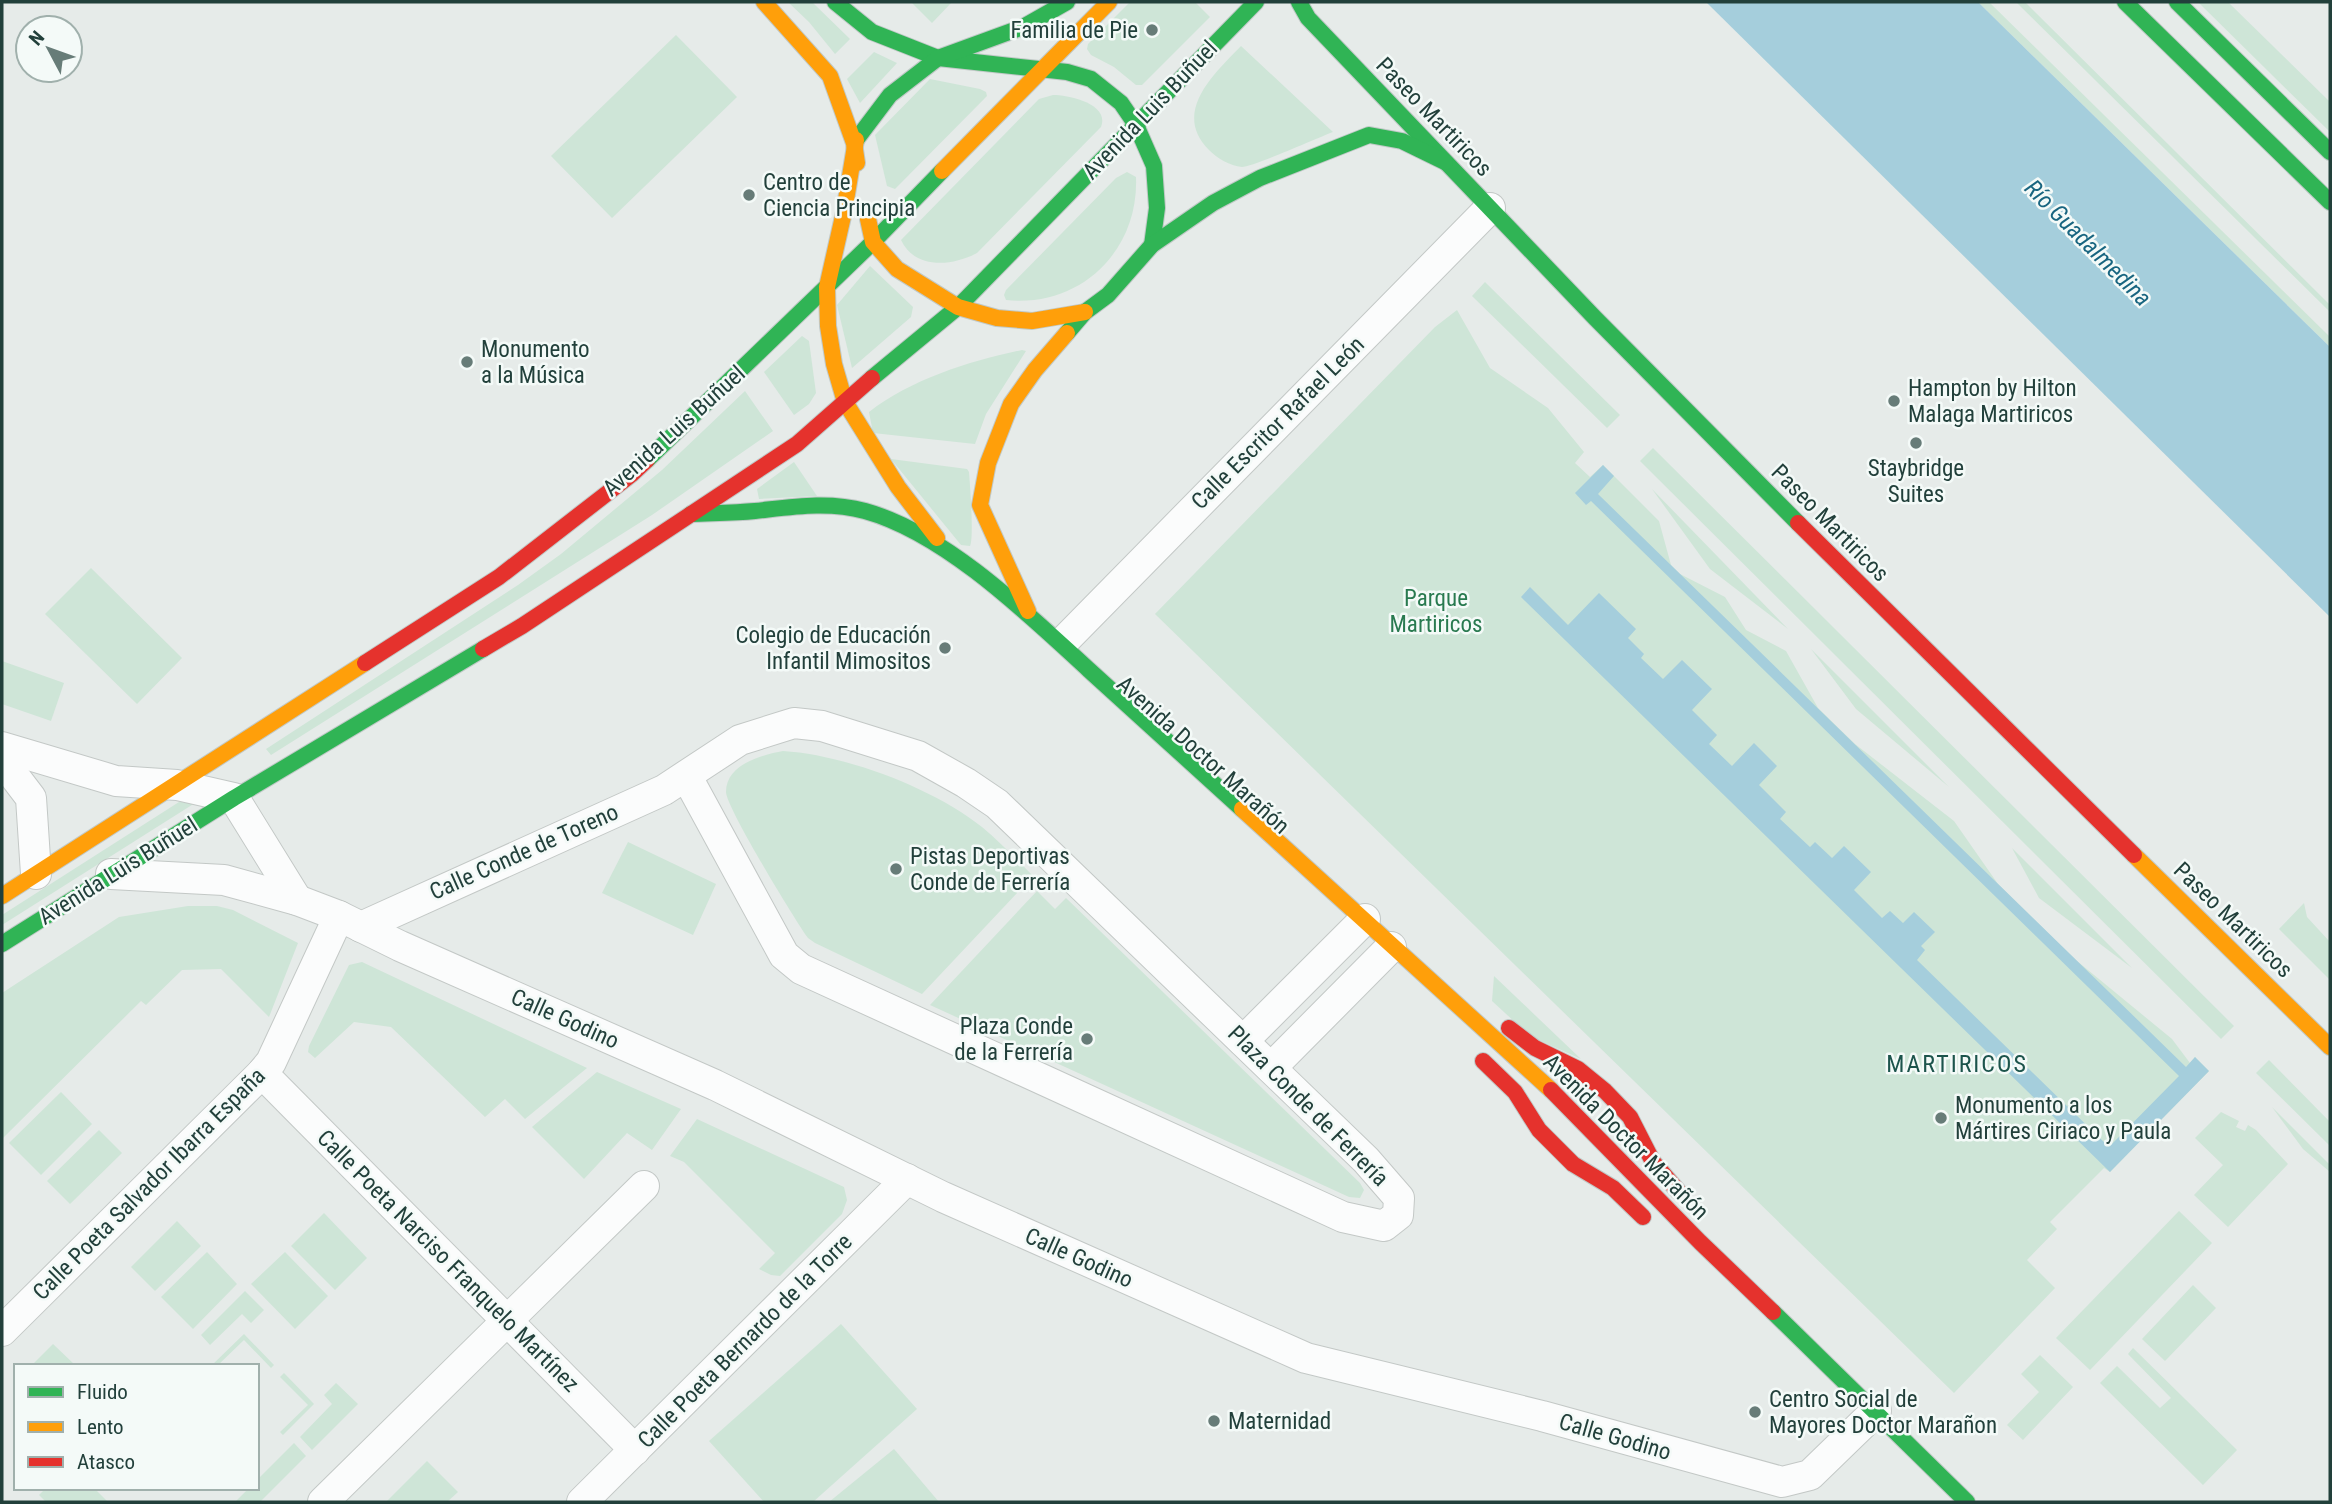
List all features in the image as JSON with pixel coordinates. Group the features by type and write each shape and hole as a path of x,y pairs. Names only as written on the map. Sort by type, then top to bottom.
{"main road":[{"path":"764,2 830,76 853,143 873,242 897,269 958,307 997,318 1032,321 1084,312"},
{"path":"835,2 872,32 938,58 1067,72 1091,79 1121,103 1136,125 1154,166 1157,208 1152,245"},
{"path":"951,556 898,487 845,402 834,364 828,326 827,287 845,212 853,143 890,95 938,58 1023,27 1068,2"},
{"name":"Avenida Luis Buñuel","path":"2,896 509,569 632,474 873,242 1109,2"},
{"name":"Avenida Luis Buñuel","path":"2,944 234,798 522,626 797,444 958,307 1256,2"},
{"name":"Paseo Martiricos","path":"1299,2 1308,19 1612,336 1901,627 2330,1047"},
{"path":"2125,2 2330,202"},
{"path":"2178,2 2330,152"},
{"name":"Avenida Doctor Marañón","path":"1360,915 1353,898 1067,638 1053,626 1031,617 980,505 988,463 1011,404 1035,370 1084,312 1108,295 1152,245 1213,203 1260,178 1369,135 1402,141 1445,162"},
{"name":"Avenida Doctor Marañón","path":"691,514 807,505 839,506 871,513 906,527 951,556 1031,617 1570,1108 1700,1242 1967,1502"},
{"name":"Avenida Doctor Marañón","path":"1458,1008 1483,1060 1515,1092 1539,1130 1573,1164 1613,1188 1646,1220 1700,1242"},
{"name":"Avenida Doctor Marañón","path":"1458,1008 1504,1024 1535,1048 1578,1069 1605,1091 1630,1117 1653,1162 1676,1188 1700,1242"},
{"name":"Avenida Doctor Marañón","path":"1932,1467 1933,1479 1955,1502"},
{"name":"Avenida Doctor Marañón","path":"1932,1467 1944,1468 1978,1502"}],"street":[{"name":"Calle Escritor Rafael León","path":"1067,638 1490,208"},
{"name":"Plaza Conde de Ferrería","path":"794,723 822,726 918,756 997,804 1243,1041 1366,1160 1399,1198 1398,1215 1384,1226 1343,1217 801,970 785,955 687,776 740,740 794,723"},
{"path":"2,747 116,780 177,785"},
{"path":"2,760 31,798 36,874"},
{"name":"Calle Conde de Toreno","path":"350,922 664,790 687,776"},
{"name":"Avenida Luis Buñuel","path":"177,785 234,798"},
{"path":"234,798 297,900"},
{"name":"Calle Godino","path":"111,874 224,880 297,900 715,1085 907,1180 1306,1358 1542,1416 1782,1482 1810,1475 1876,1411"},
{"path":"1243,1041 1360,915"},
{"name":"Calle Poeta Salvador Ibarra España","path":"2,1331 262,1073 271,1062 350,922"},
{"path":"1272,1068 1391,947"},
{"name":"Calle Poeta Narciso Franquelo Martínez","path":"262,1073 635,1450"},
{"name":"Calle Poeta Bernardo de la Torre","path":"582,1502 907,1180"},
{"path":"323,1502 644,1186"}],"green space":[{"path":"788,2 812,2 850,39 835,54 809,22"},
{"path":"911,2 952,2 932,23"},
{"path":"1130,2 1195,2 1210,17 1142,85 1136,85 1114,67 1091,55 1087,49 1088,44"},
{"path":"1978,2 1989,2 2330,337 2330,347"},
{"path":"2016,2 2025,2 2330,305 2330,312"},
{"path":"2198,2 2228,2 2330,102 2330,132"},
{"path":"676,35 737,97 612,218 551,156"},
{"path":"1241,46 1333,132 1242,167 1224,161 1209,150 1198,136 1194,122 1196,108 1209,81"},
{"path":"874,52 897,63 860,103 847,79"},
{"path":"930,79 980,89 986,92 987,96 895,189 887,186 875,135"},
{"path":"1053,95 1078,99 1094,107 1100,112 1101,127 977,253 957,261 935,263 915,257 907,250 901,240 1039,99"},
{"path":"1127,172 1136,177 1134,204 1127,229 1116,251 1100,269 1080,284 1058,295 1033,300 1006,300 1006,290 1116,178"},
{"path":"870,266 913,307 911,317 852,368 837,305"},
{"path":"1485,282 1620,415 1607,428 1472,296"},
{"name":"Parque Martiricos","path":"1457,310 1490,368 1548,408 1584,452 1575,463 1590,477 1603,465 1659,521 1671,565 1680,574 1725,597 1746,630 1786,651 1818,708 1855,744 1954,821 1998,884 2077,961 2172,1039 2190,1063 2195,1057 2209,1071 2110,1172 2104,1168 2050,1222 2057,1229 2027,1260 2055,1288 1954,1393 1155,614 1435,327"},
{"path":"802,336 809,341 816,393 809,404 794,415 764,372"},
{"path":"1026,351 986,414 975,444 873,433 869,412 886,400 942,373"},
{"path":"745,391 773,431 652,515 271,755 266,749 518,585 561,554 662,470"},
{"path":"1653,448 2234,1026 2221,1039 1640,461"},
{"path":"891,459 967,469 972,533 970,546 961,545"},
{"path":"794,462 817,496 759,499 757,489"},
{"path":"1652,489 1788,629 1710,569"},
{"path":"91,568 182,658 137,704 45,614"},
{"path":"1811,649 1949,787 1856,709"},
{"path":"2,661 64,683 51,721 2,704"},
{"name":"Pistas Deportivas Conde de Ferrería","path":"783,751 834,759 861,767 939,799 982,827 1033,876 922,994 808,938 762,864 737,819 726,792 732,774 738,768 765,755"},
{"path":"190,795 195,803 2,925 2,915"},
{"path":"628,842 716,884 693,935 602,893"},
{"path":"2012,848 2132,968 2039,898"},
{"path":"1037,891 1055,909 1066,898 1360,1183 1364,1190 1360,1198 1349,1197 930,1005"},
{"path":"2304,903 2307,917 2330,942 2330,980 2279,929"},
{"path":"188,906 217,906 233,910 298,943 269,1017 221,969 182,970 146,1005 141,1001 2,1139 2,993 119,917"},
{"path":"362,962 587,1068 525,1119 505,1099 485,1117 391,1027 354,1022 315,1058 308,1052 309,1046 349,965"},
{"path":"1494,976 1581,1059 1530,1036 1492,1001"},
{"path":"2269,1060 2330,1122 2330,1146 2256,1073"},
{"path":"597,1072 681,1109 652,1150 627,1133 584,1179 532,1127"},
{"path":"61,1092 92,1124 41,1175 9,1143"},
{"path":"2272,1107 2330,1165 2330,1172 2303,1149"},
{"path":"2221,1112 2239,1121 2236,1127 2245,1131 2248,1125 2256,1130 2288,1164 2228,1227 2194,1195 2223,1165 2195,1138"},
{"path":"697,1119 844,1187 847,1200 842,1214 780,1276 759,1269 775,1253 684,1162 670,1156"},
{"path":"99,1130 122,1153 70,1204 47,1181"},
{"path":"2179,1211 2212,1243 2090,1370 2056,1338"},
{"path":"324,1213 367,1258 335,1290 291,1246"},
{"path":"177,1221 201,1246 155,1291 131,1267"},
{"path":"207,1252 237,1284 193,1329 161,1297"},
{"path":"285,1252 328,1296 295,1329 251,1284"},
{"path":"2193,1285 2216,1308 2165,1361 2142,1339"},
{"path":"245,1291 264,1310 251,1323 242,1314 210,1345 201,1335"},
{"path":"841,1324 917,1409 813,1502 764,1502 709,1441"},
{"path":"244,1334 274,1365 271,1368 244,1340 219,1364 213,1364"},
{"path":"53,1344 74,1364 33,1364"},
{"path":"2133,1348 2237,1450 2203,1485 2100,1383 2117,1366 2160,1408 2171,1398 2128,1354"},
{"path":"2040,1355 2073,1387 2023,1440 2007,1425 2039,1392 2021,1374"},
{"path":"284,1373 314,1404 283,1435 280,1432 308,1405 280,1377"},
{"path":"336,1383 358,1404 312,1450 300,1437 332,1404 324,1395"},
{"path":"294,1443 306,1456 260,1502 235,1502 247,1490 259,1490 259,1478"},
{"path":"894,1449 939,1502 829,1502"},
{"path":"427,1461 458,1492 447,1502 386,1502"},
{"path":"44,1490 96,1490 108,1502 46,1502 39,1495"}],"water":[{"name":"Río Guadalmedina","path":"1706,2 1978,2 2330,347 2330,617"},
{"path":"1603,465 1614,476 1598,494 2186,1067 2195,1057 2209,1071 2110,1172 1521,597 1530,587 1568,625 1599,593 1636,629 1628,638 1644,654 1641,658 1663,679 1682,660 1712,689 1692,710 1717,735 1709,744 1732,766 1754,743 1777,766 1759,785 1786,812 1780,819 1810,847 1815,842 1832,858 1844,846 1871,872 1854,890 1882,918 1890,911 1903,923 1914,912 1935,932 1921,946 1925,950 1917,960 2109,1147 2179,1076 1591,501 1586,505 1575,493"}],"traffic: fast":[{"path":"835,2 872,32 938,58 1067,72 1091,79 1121,103 1136,125 1154,166 1157,208 1152,245"},
{"path":"856,140 890,95 938,58 1023,27 1067,2"},
{"path":"872,378 958,307 1256,2"},
{"path":"1299,2 1308,18 1595,318 1798,523"},
{"path":"2125,2 2330,202"},
{"path":"2177,2 2330,152"},
{"path":"1067,333 1085,312 1108,295 1152,245 1213,203 1260,178 1369,135 1402,141 1445,162"},
{"path":"647,460 873,242 942,171"},
{"path":"691,514 837,506 865,511 925,537 984,578 1040,625 1242,809"},
{"path":"2,944 234,798 483,649"},
{"path":"1773,1312 1967,1502"}],"traffic: slow":[{"path":"764,2 830,76 854,143 857,163"},
{"path":"942,171 1109,2"},
{"path":"856,140 844,212 827,287 828,326 834,364 845,402 898,487 937,538"},
{"path":"868,219 873,242 897,269 958,307 997,318 1032,321 1085,312"},
{"path":"1028,611 980,505 988,463 1011,404 1035,370 1067,333"},
{"path":"2,896 365,663"},
{"path":"1242,809 1551,1090"},
{"path":"2134,855 2330,1047"}],"traffic: jam":[{"path":"483,649 797,444 872,378"},
{"path":"365,663 499,577 647,460"},
{"path":"1798,523 2134,855"},
{"path":"1509,1028 1535,1048 1578,1069 1605,1091 1630,1117 1653,1162 1678,1191"},
{"path":"1483,1061 1515,1092 1539,1130 1573,1164 1613,1188 1643,1217"},
{"path":"1551,1090 1700,1242 1773,1312"}],"place":[{"name":"Familia de Pie","path":"1152,30"},
{"name":"Centro de Ciencia Principia","path":"749,195"},
{"name":"Monumento a la Música","path":"467,362"},
{"name":"Hampton by Hilton Malaga Martiricos","path":"1894,401"},
{"name":"Staybridge Suites","path":"1916,443"},
{"name":"Colegio de Educación Infantil Mimositos","path":"945,648"},
{"name":"Pistas Deportivas Conde de Ferrería","path":"896,869"},
{"name":"Plaza Conde de la Ferrería","path":"1087,1039"},
{"name":"Monumento a los Mártires Ciriaco y Paula","path":"1941,1118"},
{"name":"Centro Social de Mayores Doctor Marañon","path":"1755,1412"},
{"name":"Maternidad","path":"1214,1421"}],"district":[{"name":"MARTIRICOS","path":"1957,1064"}]}
